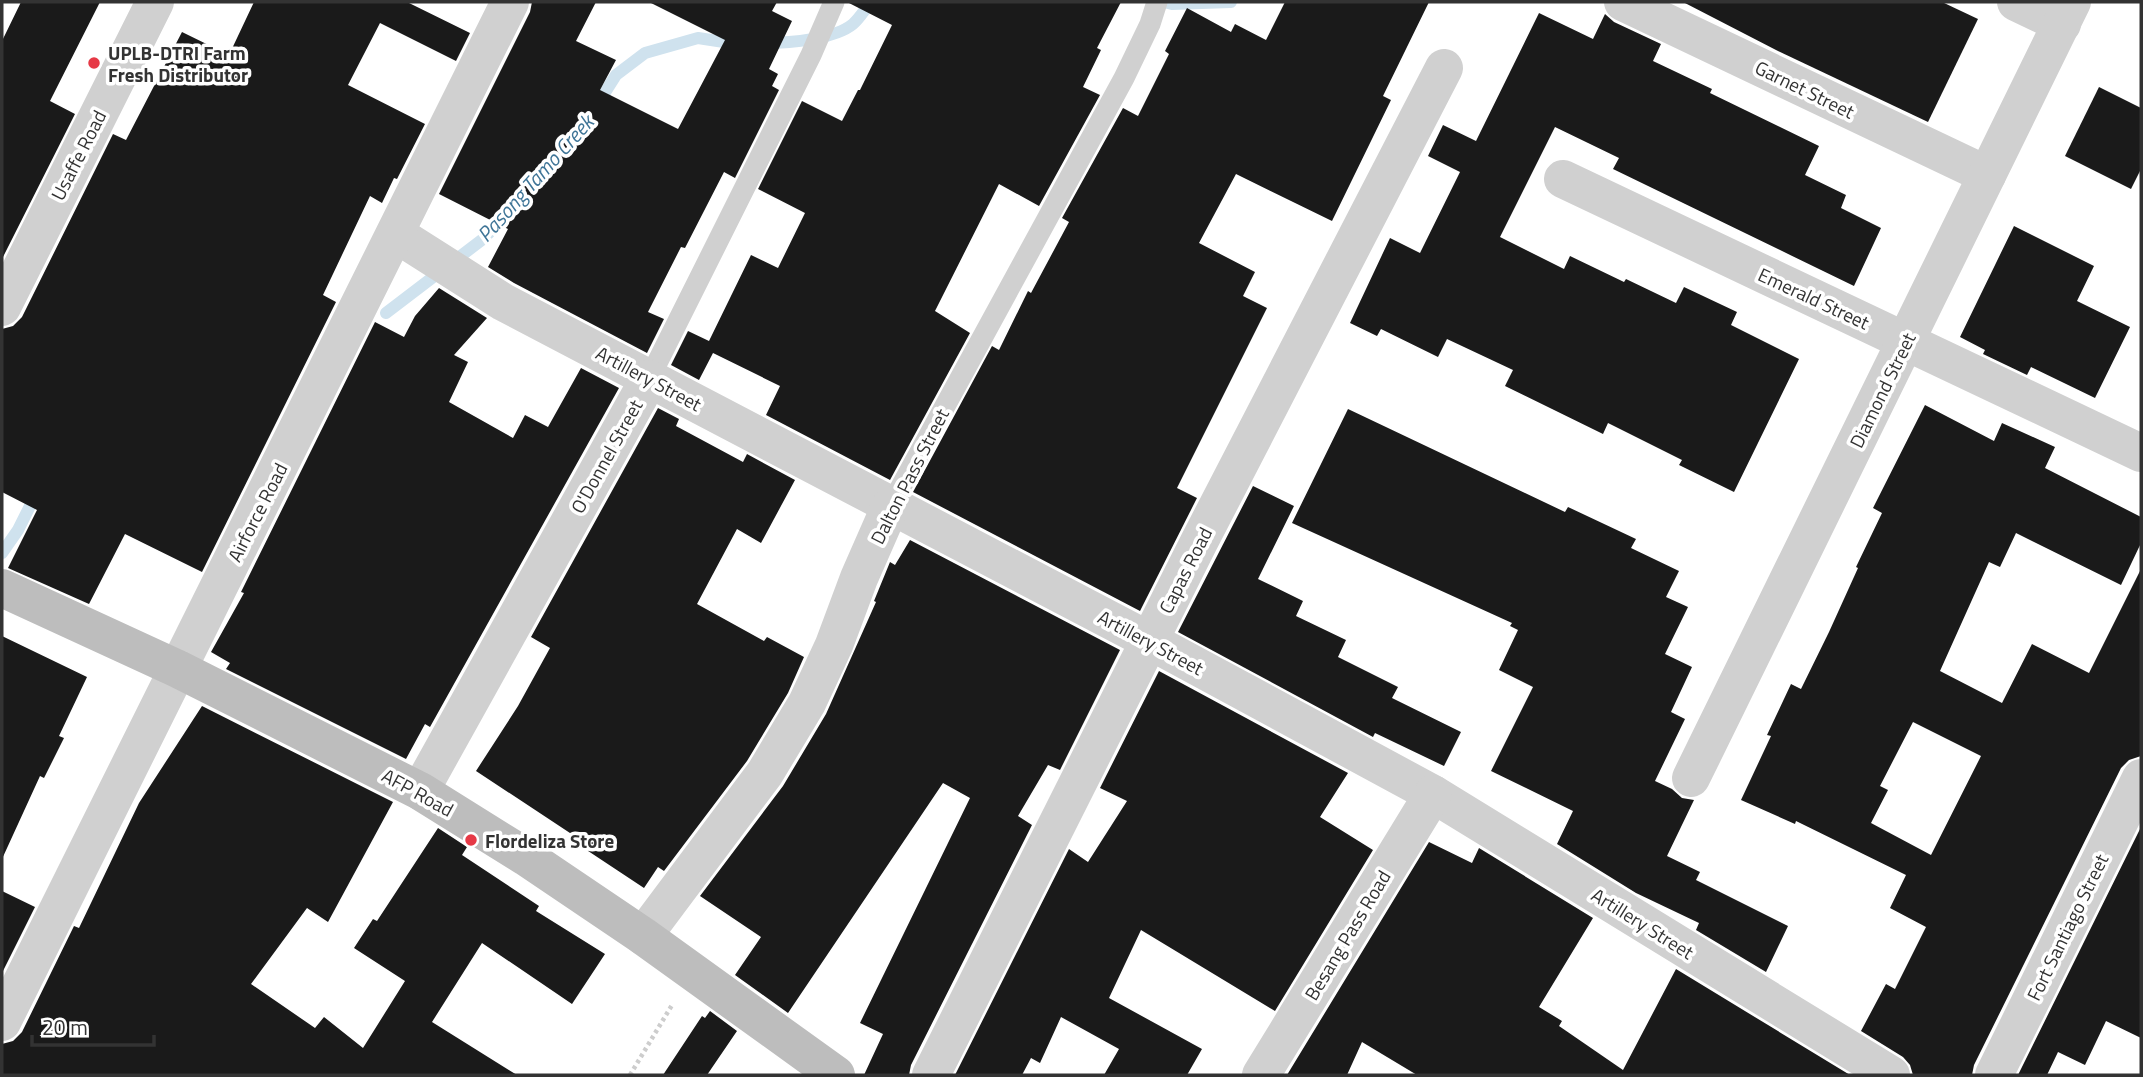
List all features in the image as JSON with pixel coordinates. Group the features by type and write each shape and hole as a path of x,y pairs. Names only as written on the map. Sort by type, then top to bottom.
{"street":[{"name":"Usaffe Road","path":"2,307 155,2"},
{"name":"Airforce Road","path":"2,1022 510,2"},
{"name":"Garnet Street","path":"1623,2 1987,176"},
{"path":"2016,2 2067,13"},
{"name":"Diamond Street","path":"1691,778 2067,13"},
{"name":"Capas Road","path":"931,1075 1444,68"},
{"name":"Emerald Street","path":"1563,179 2141,453"},
{"name":"Artillery Street","path":"396,234 503,302 1150,641 1433,794 1891,1075"},
{"name":"O'Donnel Street","path":"420,791 649,379"},
{"name":"Dalton Pass Street","path":"643,936 765,773 807,703 834,645 859,578 891,505"},
{"name":"AFP Road","path":"2,587 178,669 420,791 526,857 643,936 836,1075"},
{"name":"Fort Santiago Street","path":"1994,1075 2141,778"},
{"name":"Besang Pass Road","path":"1261,1075 1433,794"}],"lane":[{"name":"Dalton Pass Street","path":"891,505 1124,78 1150,24 1157,2"},
{"name":"O'Donnel Street","path":"649,379 811,55 833,4"}],"path":[{"path":"630,1075 692,971"}],"building":[{"path":"21,2 100,2 50,101 75,114 2,259 2,41"},
{"path":"254,2 407,2 470,33 456,61 380,23 348,85 425,124 382,203 370,196 323,295 336,302 202,572 125,534 89,604 8,568 37,510 2,492 2,329 13,326 22,317 113,134 126,140 182,32 229,55"},
{"path":"532,2 596,2 576,41 616,60 600,90 678,129 725,40 649,2 777,2 772,11 792,21 769,69 778,74 772,86 779,90 735,178 724,172 648,312 664,319 647,353 488,267 508,229 439,194 530,12"},
{"path":"847,2 1121,2 1097,48 1101,50 1083,87 1100,95 1039,206 999,184 935,311 970,333 890,480 766,415 780,386 713,353 699,380 671,365 688,331 709,341 751,255 778,268 805,213 758,189 802,101 842,121 892,25"},
{"path":"1285,2 1429,2 1383,96 1391,100 1332,221 1236,174 1199,243 1255,272 1243,296 1267,308 1177,488 1197,498 1140,611 913,492 992,346 999,350 1028,291 1031,293 1069,222 1062,218 1123,108 1138,116 1169,54 1165,51 1187,8 1231,32 1235,24 1266,40"},
{"path":"1683,2 1942,2 1978,19 1928,122 1776,50"},
{"path":"1539,13 1593,39 1605,14 1614,22 1661,44 1653,61 1712,89 1710,93 1819,146 1805,175 1846,195 1841,208 1881,228 1854,286 1613,169 1619,158 1555,127 1500,237 1564,269 1570,256 1676,303 1684,287 1737,312 1731,325 1799,359 1734,492 1679,465 1682,460 1608,423 1603,434 1505,386 1513,370 1447,339 1438,357 1381,329 1377,336 1350,323 1390,238 1420,253 1460,172 1428,156 1443,125 1476,141"},
{"path":"2099,87 2141,108 2141,169 2131,189 2065,156"},
{"path":"2014,226 2094,266 2077,301 2130,327 2095,398 2031,367 2027,375 1983,354 1985,350 1960,337"},
{"path":"439,288 487,318 454,355 468,362 449,402 513,438 525,415 548,427 581,368 619,388 430,727 425,724 406,759 226,669 230,663 211,652 244,593 241,592 375,322 404,337 415,316"},
{"path":"1925,405 1994,441 2002,423 2055,447 2045,468 2141,517 2141,543 2121,585 2016,533 2000,567 1989,562 1940,671 2002,703 2032,644 2089,673 2141,569 2141,756 2129,760 2121,768 1974,1065 1972,1075 1913,1075 1910,1065 1903,1057 1861,1031 1886,984 1895,989 1926,927 1890,908 1906,875 1796,821 1795,824 1741,800 1771,736 1767,735 1791,684 1801,689 1858,568 1856,567 1882,513 1873,508","holes":["1913,722 1981,756 1931,855 1871,823 1888,790 1880,786"]},
{"path":"658,408 679,419 676,426 743,462 747,454 795,480 761,543 737,529 697,604 764,641 767,637 804,657 788,693 747,761 664,871 658,867 644,888 570,839 573,835 476,771 518,706 550,648 531,637"},
{"path":"1348,409 1565,512 1568,507 1636,539 1631,548 1679,571 1666,597 1688,607 1665,654 1692,667 1671,712 1685,719 1655,781 1672,789 1682,798 1694,800 1667,856 1700,872 1696,880 1788,926 1766,972 1696,930 1699,923 1636,893 1557,844 1573,811 1491,771 1533,687 1499,670 1518,630 1510,626 1512,623 1292,523"},
{"path":"1253,486 1294,506 1258,579 1303,601 1296,616 1346,640 1338,657 1398,687 1392,698 1461,732 1444,766 1375,733 1373,737 1178,632"},
{"path":"910,540 1120,650 1060,770 1048,765 1018,816 1032,825 911,1065 909,1075 864,1075 883,1034 860,1023 970,798 943,783 788,1013 735,975 761,937 700,896 783,786 826,714 876,602 874,601 890,562 895,565"},
{"path":"2,636 87,677 59,736 64,738 44,778 40,776 2,859"},
{"path":"1159,671 1348,773 1320,817 1373,850 1275,1011 1141,930 1109,998 1202,1049 1187,1075 1104,1075 1119,1049 1061,1017 1040,1063 1031,1058 1022,1075 955,1075 1069,849 1088,862 1127,801 1100,788"},
{"path":"202,706 393,802 328,922 307,908 251,984 315,1028 324,1017 363,1048 405,981 354,948 373,919 377,921 438,828 467,847 462,855 539,906 536,911 605,954 572,1004 482,943 432,1022 517,1075 2,1075 2,1044 13,1041 22,1032 74,926 79,928 139,803"},
{"path":"2141,827 2141,1038 2106,1021 2085,1065 2058,1052 2047,1075 2018,1075"},
{"path":"1429,842 1472,863 1479,848 1593,918 1539,1007 1562,1021 1559,1026 1623,1070 1676,969 1850,1075 1417,1075 1362,1042 1347,1075 1287,1075"},
{"path":"2,891 35,907 2,973"},
{"path":"710,1011 737,1031 707,1075 663,1075 702,1016 705,1018"}],"waterway":[{"name":"Pasong Tamo Creek","path":"766,43 799,41 835,33 853,24 871,2"},
{"name":"Pasong Tamo Creek","path":"1164,2 1231,2"},
{"name":"Pasong Tamo Creek","path":"597,105 616,75 645,53 698,38 737,44"},
{"name":"Pasong Tamo Creek","path":"386,313 483,239 508,213"},
{"name":"Pasong Tamo Creek","path":"2,553 18,530 37,492"}],"place":[{"name":"UPLB-DTRI Farm Fresh Distributor","path":"94,63"},
{"name":"Flordeliza Store","path":"471,840"}]}
